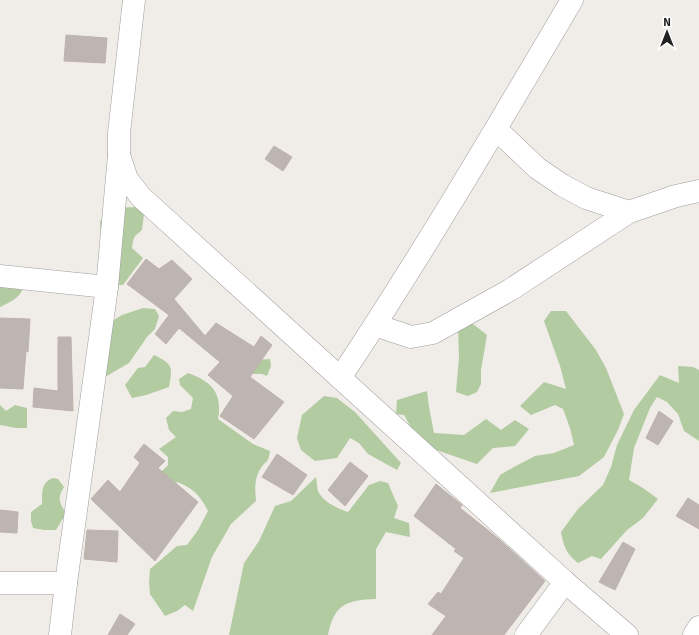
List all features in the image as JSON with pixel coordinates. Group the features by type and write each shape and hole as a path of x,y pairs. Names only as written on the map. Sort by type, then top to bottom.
{"street":[{"path":"60,635 108,287 119,155 119,133 134,0"},
{"path":"340,378 375,325 496,129 572,0"},
{"path":"496,129 537,168 562,185 586,198 629,212"},
{"path":"119,155 127,178 141,197 565,582 627,635"},
{"path":"375,325 411,337 433,334 510,290 629,212 699,190"},
{"path":"0,276 108,287"},
{"path":"526,635 565,582"},
{"path":"0,583 66,583"},
{"path":"694,635 699,627"}],"green space":[{"path":"138,207 144,214 142,230 135,236 132,248 143,258 123,285 115,285 102,252 100,222 109,208"},
{"path":"0,279 24,282 22,291 19,295 0,307"},
{"path":"143,308 155,309 159,316 155,329 147,337 129,363 105,377 107,324 122,315"},
{"path":"551,311 566,311 596,350 606,368 624,414 618,430 604,457 579,476 490,493 500,475 514,467 535,456 554,453 574,445 563,409 555,405 531,415 520,406 544,382 566,389 560,366 544,321"},
{"path":"473,324 487,335 481,370 481,384 477,392 468,396 456,392 459,358 458,328"},
{"path":"154,355 165,361 170,367 171,375 169,387 132,398 125,385 138,368 145,367"},
{"path":"270,359 271,366 267,376 262,374 246,374 252,360"},
{"path":"678,366 693,367 699,370 699,441 684,431 678,414 667,402 657,397 650,408 634,448 629,480 658,499 643,518 627,530 601,559 592,556 578,563 566,549 561,532 578,509 603,485 611,467 617,445 634,410 660,375 679,383"},
{"path":"188,373 203,380 214,389 219,402 218,419 253,444 270,451 268,460 261,468 257,476 255,488 256,501 231,524 212,557 193,611 185,605 177,611 165,616 150,594 150,569 177,546 187,545 198,530 208,511 199,496 192,490 177,482 168,490 157,476 168,465 168,457 159,449 176,437 169,430 166,418 173,411 182,412 191,409 193,398 180,385 179,379"},
{"path":"427,391 434,433 464,435 486,419 501,430 515,420 529,429 515,446 493,448 477,464 436,450 420,443 404,415 396,414 397,400"},
{"path":"324,396 337,398 355,412 401,463 397,470 368,454 359,443 350,438 337,458 315,461 301,450 297,438 302,415"},
{"path":"0,405 6,411 15,405 27,408 27,428 16,428 0,425"},
{"path":"316,477 320,495 335,507 348,512 369,485 380,481 388,483 398,506 394,518 409,523 410,537 386,532 376,549 376,599 357,601 343,606 334,616 328,635 229,635 244,563 259,541 275,506 291,501"},
{"path":"53,478 58,479 64,487 60,494 60,500 66,513 56,530 33,528 31,512 42,504 42,492 44,485"}],"building":[{"path":"66,35 107,38 105,63 64,61"},
{"path":"274,146 292,157 283,171 265,159"},
{"path":"146,259 159,269 172,260 192,279 174,299 205,336 216,323 254,347 261,336 272,345 250,377 284,402 254,439 220,416 233,396 208,375 220,362 179,328 166,344 155,334 169,315 127,284"},
{"path":"0,318 30,319 28,352 26,351 23,389 0,388"},
{"path":"58,337 71,337 73,411 33,407 34,388 58,391"},
{"path":"659,411 673,421 658,445 646,438"},
{"path":"144,444 165,461 158,468 198,502 155,561 91,499 108,480 120,492 140,463 134,457"},
{"path":"277,454 307,475 293,495 262,477"},
{"path":"350,462 368,476 345,506 328,490"},
{"path":"436,484 462,505 460,508 499,539 545,581 504,635 432,635 446,616 428,604 438,592 441,594 464,558 454,551 456,549 414,516"},
{"path":"688,498 699,505 699,529 676,516"},
{"path":"0,510 18,512 17,533 0,532"},
{"path":"87,530 118,531 117,562 84,559"},
{"path":"623,542 635,549 615,590 599,582"},
{"path":"120,614 135,624 127,635 108,635"}]}
